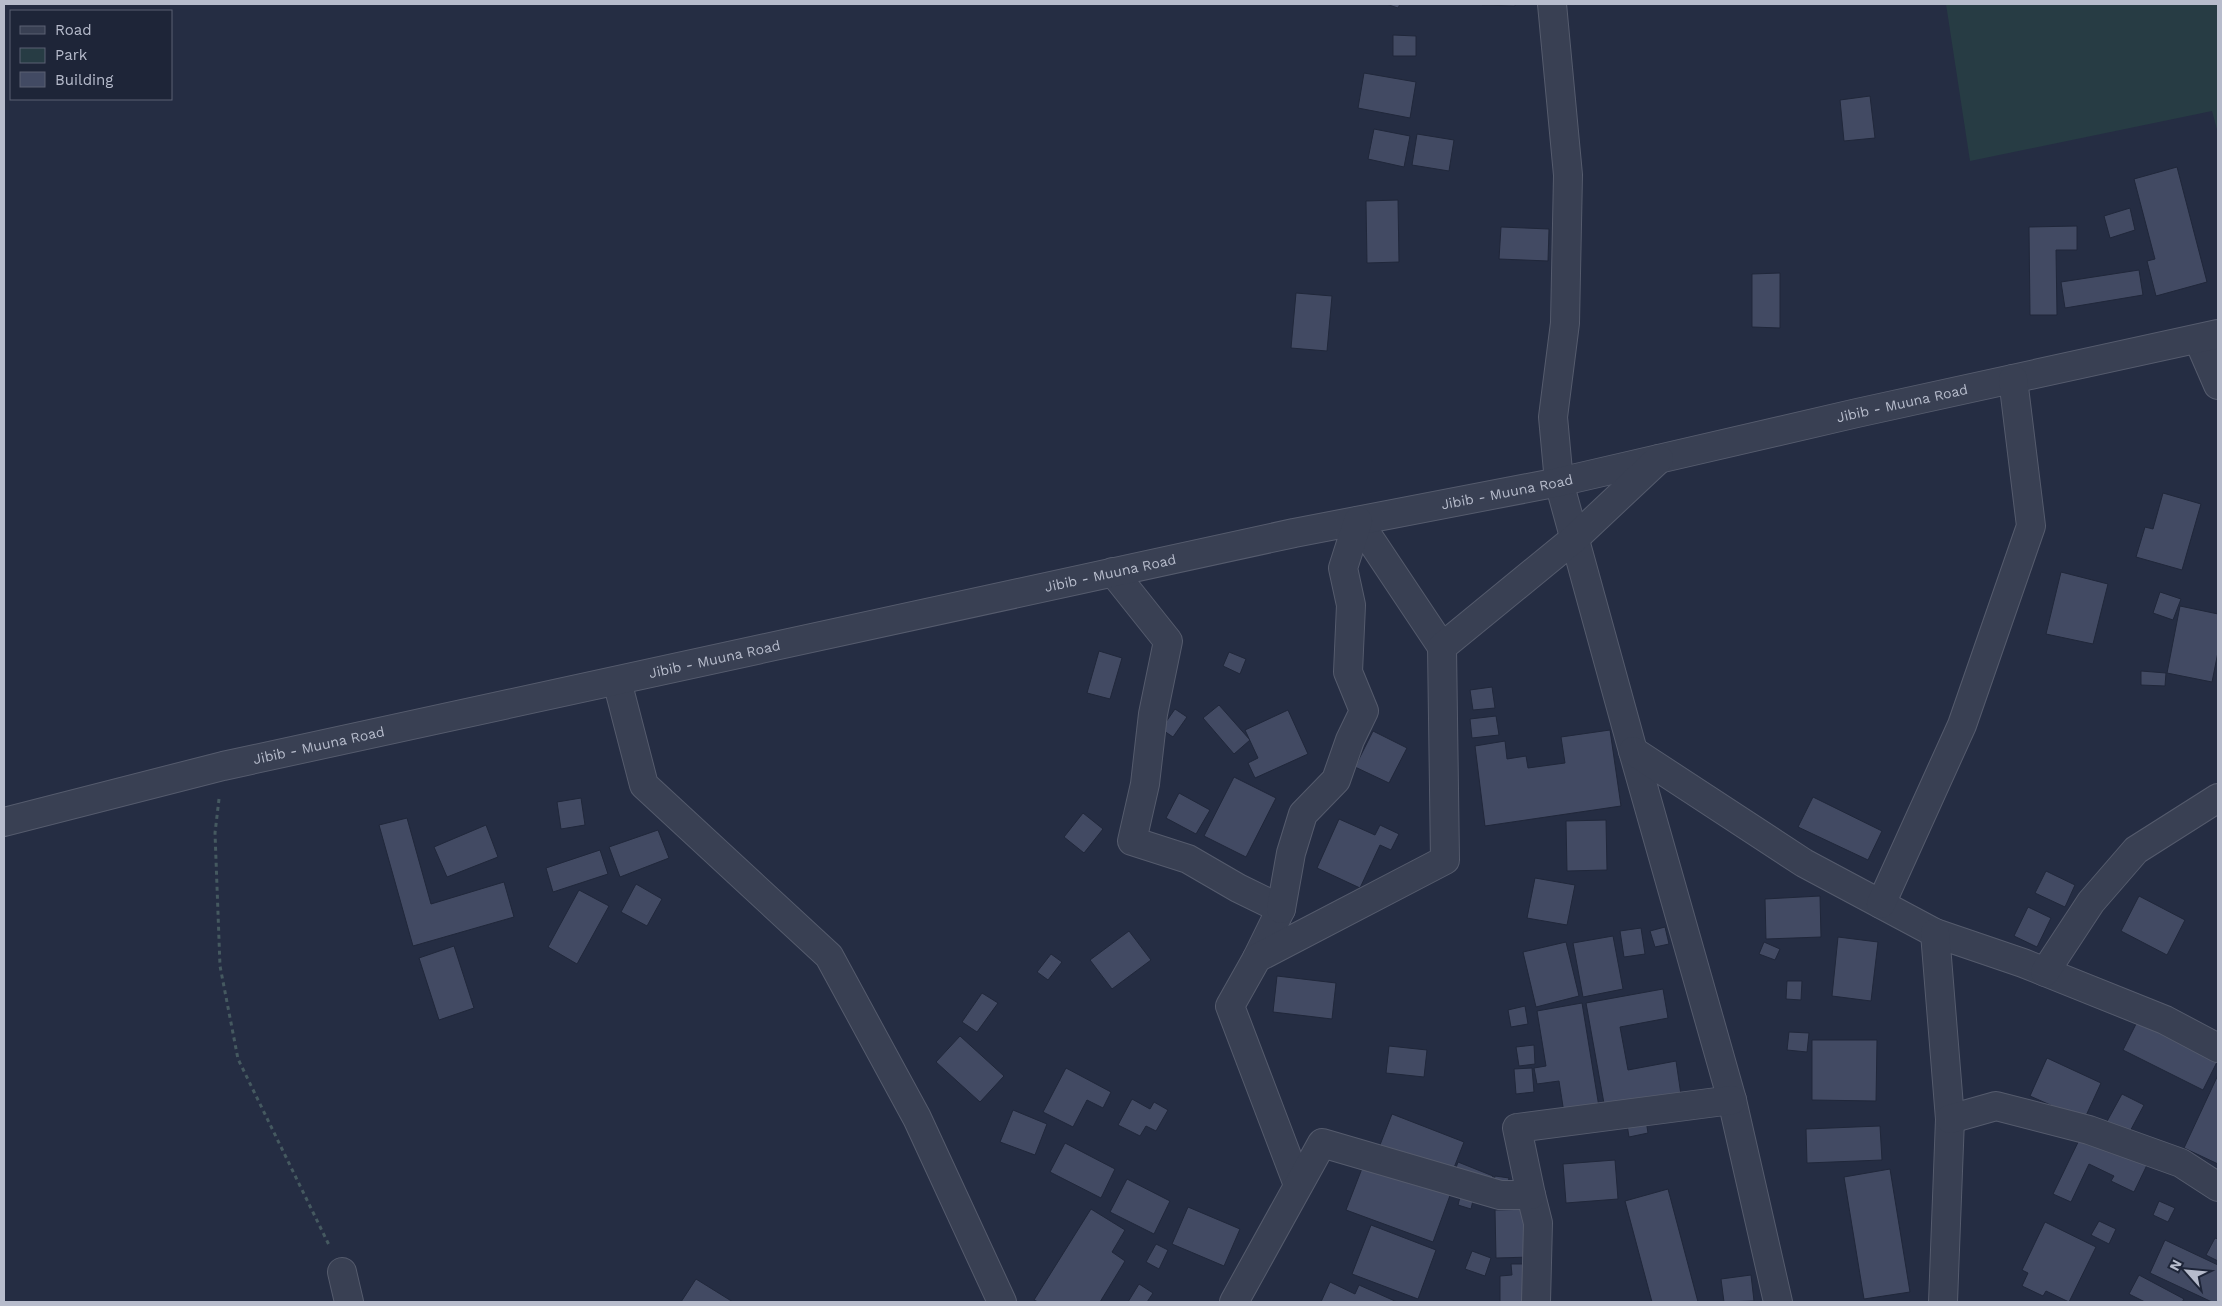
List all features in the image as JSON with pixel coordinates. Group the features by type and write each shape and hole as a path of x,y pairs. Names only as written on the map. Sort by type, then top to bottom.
{"street":[{"path":"1552,4 1568,175 1565,323 1553,417 1559,482 1732,1100 1778,1302"},
{"path":"2208,337 2218,385"},
{"name":"Jibib - Muuna Road","path":"4,822 223,766 1113,572 1358,521 1559,482 2013,379 2208,337"},
{"path":"1880,904 1962,725 2030,526 2013,379"},
{"path":"1442,647 1575,538 1659,459"},
{"path":"1257,958 1445,860 1442,647 1358,521"},
{"path":"1298,1185 1230,1006 1257,958 1281,909 1290,853 1303,814 1336,780 1350,740 1364,711 1348,672 1351,605 1344,568 1358,521"},
{"path":"1113,572 1168,641 1153,714 1145,784 1132,841 1188,859 1238,888 1281,909"},
{"path":"618,681 644,785 829,956 917,1118 1002,1302"},
{"path":"1633,751 1804,863 1935,933 2046,972 2215,1040"},
{"path":"2046,972 2091,902 2136,850 2218,798"},
{"path":"1935,933 1950,1119 1943,1302"},
{"path":"1536,1302 1538,1223 1517,1128 1732,1100"},
{"path":"1950,1119 1996,1106 2089,1130 2181,1163 2218,1187"},
{"path":"1234,1302 1322,1143 1500,1195 1531,1195"},
{"path":"342,1272 349,1302"}],"path":[{"path":"223,766 215,833 220,966 238,1059 342,1272"}],"green space":[{"path":"1946,4 2218,4 2218,133 2212,111 1970,161"}],"building":[{"path":"1386,4 1400,4 1398,8"},
{"path":"1515,4 1515,6 1482,5"},
{"path":"1393,35 1416,36 1416,56 1393,56"},
{"path":"1364,73 1416,82 1410,118 1358,108"},
{"path":"1870,96 1875,138 1844,141 1840,100"},
{"path":"1374,129 1410,136 1404,167 1368,159"},
{"path":"1417,134 1454,140 1449,171 1412,165"},
{"path":"2177,167 2207,282 2156,296 2147,261 2155,259 2134,179"},
{"path":"1398,200 1399,262 1367,263 1366,201"},
{"path":"2130,208 2135,230 2110,238 2104,216"},
{"path":"2077,226 2077,250 2056,250 2057,315 2030,315 2029,227"},
{"path":"1501,227 1549,229 1548,261 1499,259"},
{"path":"2139,270 2143,295 2065,308 2061,282"},
{"path":"1780,273 1780,328 1752,327 1752,274"},
{"path":"1296,293 1332,296 1327,351 1291,348"},
{"path":"2163,493 2201,504 2182,570 2136,557 2145,527 2153,529"},
{"path":"2061,572 2108,584 2093,644 2046,634"},
{"path":"2160,592 2181,599 2173,620 2153,613"},
{"path":"2180,606 2218,614 2218,652 2212,682 2167,673"},
{"path":"1099,651 1122,658 1110,699 1087,693"},
{"path":"1229,652 1246,659 1240,674 1223,666"},
{"path":"2141,671 2166,673 2165,686 2141,685"},
{"path":"1492,687 1495,708 1473,710 1470,690"},
{"path":"1219,705 1250,740 1234,754 1203,718"},
{"path":"1175,709 1187,717 1173,737 1161,729"},
{"path":"1288,710 1308,754 1255,778 1248,763 1258,758 1245,730"},
{"path":"1496,716 1499,735 1472,738 1470,719"},
{"path":"1610,730 1621,806 1485,826 1475,746 1505,741 1507,759 1526,756 1528,768 1565,763 1561,737"},
{"path":"1373,731 1407,748 1389,783 1355,767"},
{"path":"1234,777 1276,798 1246,857 1204,836"},
{"path":"1179,793 1210,810 1196,834 1166,818"},
{"path":"1813,797 1882,831 1868,860 1798,827"},
{"path":"581,798 585,825 561,829 557,802"},
{"path":"1083,813 1103,829 1084,853 1064,837"},
{"path":"407,818 431,904 504,882 514,917 413,946 379,825"},
{"path":"1339,819 1375,835 1380,825 1399,834 1391,850 1380,845 1360,888 1317,868"},
{"path":"1606,820 1607,870 1567,871 1566,821"},
{"path":"486,825 498,857 447,877 434,847"},
{"path":"658,830 669,858 620,877 609,847"},
{"path":"600,850 608,874 553,892 546,868"},
{"path":"2046,871 2075,885 2065,907 2035,893"},
{"path":"1535,878 1575,885 1567,925 1527,918"},
{"path":"636,884 662,899 647,926 621,912"},
{"path":"579,890 609,906 577,964 548,947"},
{"path":"1820,896 1821,937 1766,939 1765,899"},
{"path":"2139,896 2185,920 2167,955 2121,931"},
{"path":"2028,907 2051,918 2037,947 2014,936"},
{"path":"1665,927 1669,944 1655,947 1650,931"},
{"path":"1641,928 1645,954 1624,957 1620,931"},
{"path":"1129,931 1151,960 1112,989 1090,960"},
{"path":"1613,936 1623,989 1583,997 1573,943"},
{"path":"1838,937 1878,942 1871,1001 1832,996"},
{"path":"1566,942 1579,996 1536,1007 1523,952"},
{"path":"1764,942 1780,949 1775,960 1759,954"},
{"path":"454,946 474,1008 439,1020 419,958"},
{"path":"1051,954 1062,962 1048,980 1037,972"},
{"path":"1277,976 1336,983 1332,1019 1273,1012"},
{"path":"1787,981 1802,981 1801,1000 1786,999"},
{"path":"1663,989 1668,1018 1620,1027 1628,1070 1676,1061 1681,1095 1605,1109 1586,1003"},
{"path":"982,993 998,1003 977,1032 962,1022"},
{"path":"1582,1003 1599,1107 1564,1113 1559,1081 1537,1084 1534,1068 1546,1066 1537,1011"},
{"path":"1525,1006 1528,1024 1511,1027 1508,1010"},
{"path":"2140,1016 2218,1060 2203,1090 2123,1050"},
{"path":"1789,1032 1809,1033 1807,1052 1787,1050"},
{"path":"960,1036 1004,1076 980,1102 936,1062"},
{"path":"1812,1040 1877,1040 1876,1101 1812,1100"},
{"path":"1534,1045 1535,1064 1519,1066 1516,1047"},
{"path":"1389,1046 1427,1050 1424,1077 1386,1073"},
{"path":"2047,1058 2101,1083 2084,1120 2030,1096"},
{"path":"1066,1068 1111,1092 1103,1108 1087,1100 1073,1127 1043,1112"},
{"path":"1532,1068 1534,1092 1516,1094 1514,1069"},
{"path":"2218,1075 2218,1164 2184,1148"},
{"path":"2122,1094 2144,1105 2127,1137 2105,1125"},
{"path":"1132,1099 1150,1109 1154,1102 1168,1110 1156,1131 1146,1126 1140,1136 1118,1125"},
{"path":"1013,1110 1047,1124 1035,1155 1000,1142"},
{"path":"1392,1114 1464,1142 1450,1178 1378,1150"},
{"path":"1645,1114 1648,1133 1629,1137 1626,1118"},
{"path":"1880,1126 1882,1160 1807,1163 1806,1129"},
{"path":"2082,1134 2147,1165 2134,1192 2111,1181 2114,1176 2089,1164 2071,1202 2053,1194"},
{"path":"1065,1143 1115,1169 1101,1198 1050,1172"},
{"path":"1366,1158 1452,1190 1433,1242 1346,1210"},
{"path":"1615,1160 1618,1199 1566,1203 1563,1164"},
{"path":"1458,1162 1493,1176 1487,1190 1453,1176"},
{"path":"1890,1169 1910,1292 1864,1299 1844,1177"},
{"path":"1495,1176 1509,1178 1507,1188 1493,1185"},
{"path":"1127,1179 1170,1201 1154,1234 1110,1212"},
{"path":"1668,1189 1698,1302 1652,1302 1625,1201"},
{"path":"1461,1193 1474,1196 1471,1209 1458,1205"},
{"path":"2159,1201 2175,1208 2168,1222 2153,1215"},
{"path":"1188,1207 1240,1229 1224,1266 1172,1244"},
{"path":"1091,1209 1125,1230 1112,1252 1125,1261 1100,1302 1038,1302 1034,1300"},
{"path":"1531,1209 1532,1257 1496,1258 1495,1210"},
{"path":"2099,1221 2116,1229 2109,1244 2091,1235"},
{"path":"2045,1222 2096,1247 2069,1302 2046,1291 2043,1296 2022,1286 2028,1273 2022,1270"},
{"path":"1371,1225 1436,1250 1418,1299 1352,1274"},
{"path":"2215,1238 2218,1239 2218,1261 2206,1255"},
{"path":"2165,1240 2218,1265 2218,1302 2212,1302 2150,1273"},
{"path":"1156,1244 1168,1250 1159,1269 1146,1262"},
{"path":"1472,1251 1491,1258 1485,1276 1465,1269"},
{"path":"1511,1264 1532,1264 1532,1302 1500,1302 1500,1276 1512,1275"},
{"path":"1751,1275 1754,1301 1724,1302 1721,1279"},
{"path":"2139,1275 2184,1299 2182,1302 2145,1302 2129,1294"},
{"path":"696,1279 733,1302 681,1302"},
{"path":"1330,1282 1355,1294 1359,1285 1397,1302 1321,1302"},
{"path":"1139,1284 1153,1293 1147,1302 1128,1302"}]}
